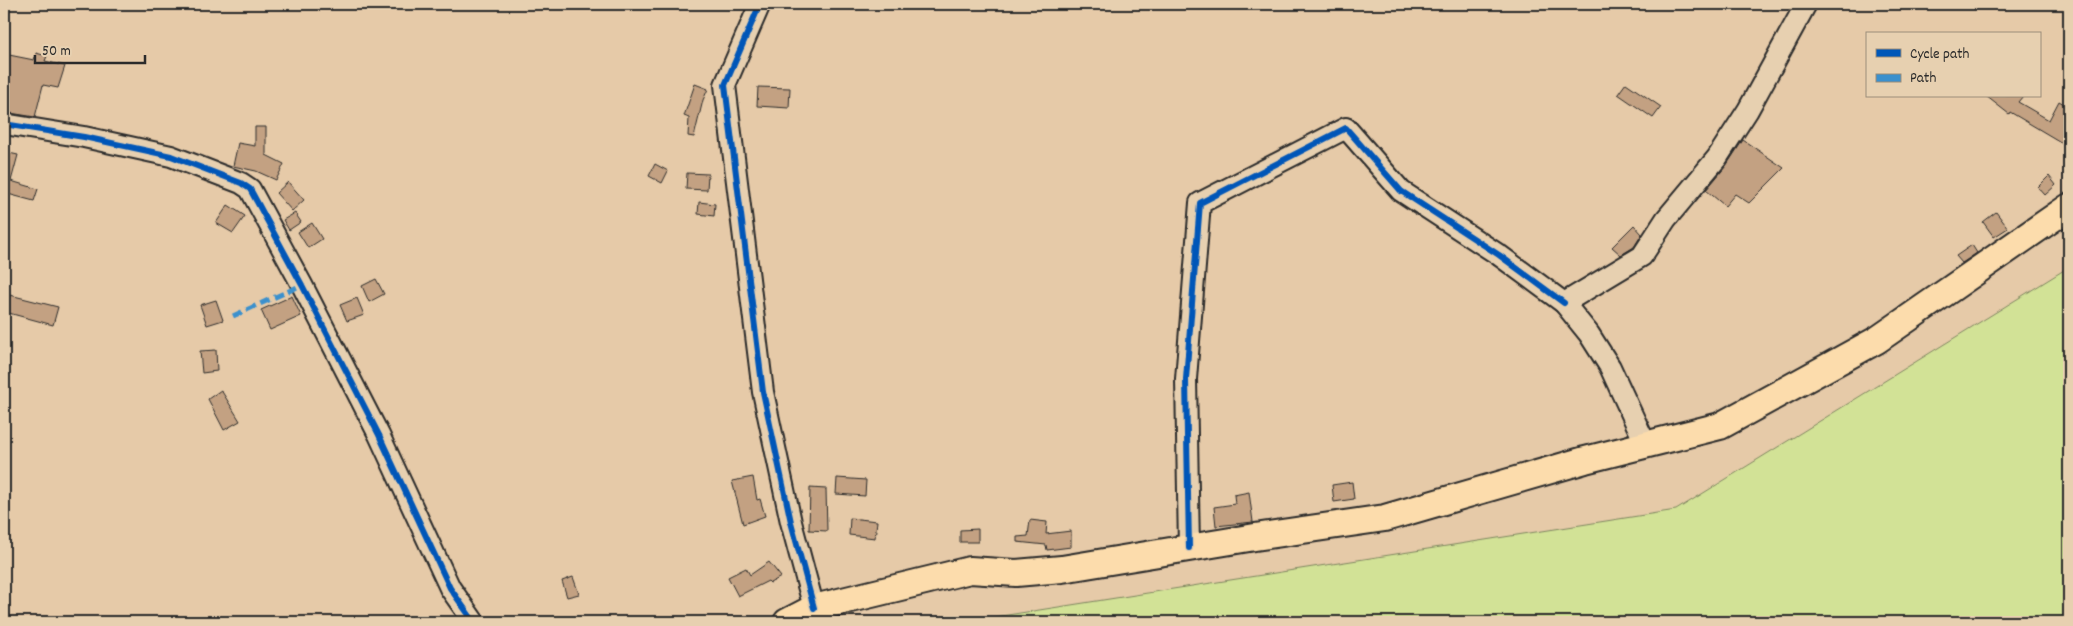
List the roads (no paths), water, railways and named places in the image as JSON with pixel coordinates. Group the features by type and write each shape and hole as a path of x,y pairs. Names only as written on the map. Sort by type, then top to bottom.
{"main road":[{"path":"787,622 814,608 970,570 1016,573 1044,570 1385,518 1585,460 1720,426 1877,340 2069,207"}],"street":[{"path":"760,4 725,85 763,392 791,522 814,608"},
{"path":"1564,304 1642,256 1666,218 1717,158 1748,110 1806,4"},
{"path":"4,124 171,156 241,183 250,189 379,435 450,588 474,622"},
{"path":"1189,548 1186,379 1200,203 1346,128 1401,191 1499,255 1564,304 1589,334 1610,367 1646,444"}]}
